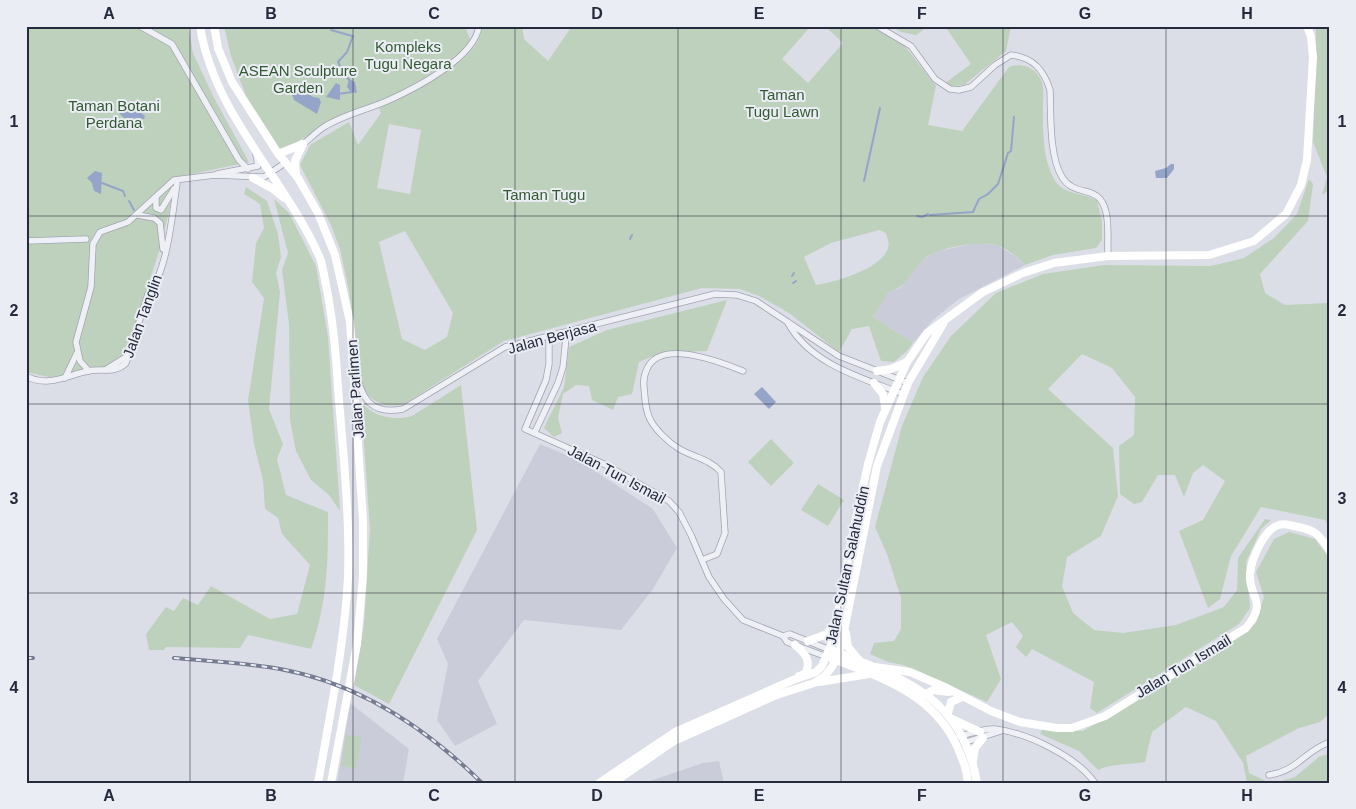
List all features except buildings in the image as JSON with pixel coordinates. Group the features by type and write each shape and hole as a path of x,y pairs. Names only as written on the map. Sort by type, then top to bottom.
{"street":[{"path":"140,26 172,44 239,160 248,169"},
{"name":"Jalan Parlimen","path":"200,26 204,47 218,88 254,150 292,206 321,260 334,322 349,526 344,631 318,783"},
{"name":"Jalan Parlimen","path":"214,26 218,48 232,82 278,154 298,178 318,213 335,255 350,322 354,360 363,520 363,576 357,644 332,783"},
{"path":"278,154 303,144 323,128 387,101 435,74 470,48 479,26"},
{"path":"877,26 911,46 935,79 950,89 959,90 971,87 995,65 1011,55 1029,59 1038,66 1046,78 1050,90 1057,166 1069,185 1075,190 1097,196 1102,200 1105,210 1108,256"},
{"name":"Jalan Sultan Salahuddin","path":"600,783 675,732 793,680 816,672 828,653 837,619 868,464 884,414 907,362 927,333 983,292 1023,273 1054,263 1108,256 1184,256 1217,253 1254,241 1286,214 1301,185 1307,160 1313,57 1311,37 1307,26"},
{"path":"298,178 295,173 296,161 303,144"},
{"path":"89,371 81,364 76,342 91,287 92,251 95,238 100,232 120,226 138,215 174,180 178,181 233,172 258,166 259,163 254,150"},
{"path":"233,172 239,160"},
{"path":"215,175 264,177 285,163"},
{"path":"253,178 274,189 292,206"},
{"path":"157,197 156,208 161,210 178,181"},
{"name":"Jalan Tanglin","path":"27,377 50,381 89,371 121,368 129,355 148,294 154,287 164,256 178,181"},
{"name":"Jalan Tanglin","path":"138,215 154,218 160,223 164,256"},
{"path":"26,241 86,239"},
{"name":"Jalan Berjasa","path":"354,360 363,398 377,407 395,410 410,406 505,347 716,294 737,295 756,301 838,356 908,383"},
{"name":"Jalan Sultan Salahuddin","path":"613,783 674,741 774,696 814,683 828,672 837,656 845,626 877,466 908,383 944,322"},
{"name":"Jalan Berjasa","path":"788,323 794,336 833,367 903,394"},
{"path":"534,432 558,383 563,367 566,338 585,328"},
{"path":"551,335 558,338 564,348"},
{"name":"Jalan Tun Ismail","path":"551,335 546,380 525,428 606,465 669,501 679,512 709,577 743,620 783,636 787,642 837,656 924,691 950,716 959,741"},
{"path":"65,378 77,353"},
{"path":"702,560 717,554 726,533 721,472 716,466 677,448 651,421 647,411 643,380 649,364 655,358 672,354 689,354 717,360 743,371"},
{"path":"877,371 891,369 907,362"},
{"path":"874,384 883,394 886,403 884,414"},
{"path":"531,415 534,432"},
{"name":"Jalan Tun Ismail","path":"872,670 910,672 1005,717 1039,726 1072,728 1105,716 1246,628 1255,614 1257,605 1250,571 1262,542 1271,528 1284,524 1311,530 1320,535 1330,551"},
{"path":"808,641 827,634 837,619"},
{"path":"845,626 848,646 860,661"},
{"name":"Jalan Tun Ismail","path":"783,636 790,634 808,641 828,653"},
{"path":"793,680 805,674 808,663 804,652 795,644"},
{"name":"Jalan Tun Ismail","path":"837,656 860,661 918,698 935,712 959,741"},
{"path":"814,683 872,670"},
{"path":"918,698 929,683 934,682"},
{"name":"Jalan Tun Ismail","path":"924,691 937,690 958,695"},
{"path":"958,695 951,702 950,716 981,735"},
{"path":"959,741 995,729 1016,733 1074,761 1087,772 1095,783"},
{"path":"972,762 975,748 981,735"},
{"path":"959,741 972,762 977,783"},
{"path":"959,741 968,783"},
{"path":"1269,775 1288,771 1312,750 1330,742"}],"shaded area":[{"path":"977,243 997,245 1015,256 1025,265 959,299 934,319 913,343 873,317 889,292 900,288 922,260 938,251"},
{"path":"540,444 578,460 653,509 677,548 653,589 621,630 524,620 478,681 497,724 455,746 437,720 448,664 437,639"},
{"path":"350,703 409,749 403,783 337,783"},
{"path":"719,761 724,783 644,783 703,763"}],"green space":[{"name":"Taman Botani Perdana","path":"26,26 188,26 193,53 213,96 249,162 174,178 169,212 158,255 126,352 104,367 87,367 65,376 53,378 26,372"},
{"name":"ASEAN Sculpture Garden","path":"224,26 465,26 471,42 460,53 424,78 390,97 322,126 285,150 279,148 246,96 231,56"},
{"name":"Taman Tugu","path":"482,26 522,26 524,39 548,61 572,26 811,26 782,59 808,83 843,43 825,26 871,26 904,45 936,86 928,125 962,131 1009,67 1015,65 1026,66 1031,68 1042,81 1044,143 1050,171 1054,179 1063,188 1097,201 1102,221 1102,240 1096,248 1053,255 1025,265 1004,248 988,244 957,246 928,256 904,283 889,292 873,317 913,343 894,362 881,361 869,326 852,329 839,352 789,313 759,296 740,289 702,288 504,341 404,404 385,405 369,396 362,385 349,291 340,249 331,225 300,165 310,145 349,122 358,145 381,113 379,108 424,85 457,64 470,52 479,39","holes":["389,124 421,130 410,194 377,188","879,230 886,233 889,244 884,255 868,268 846,278 816,285 804,257 831,243","405,231 453,313 447,337 425,350 402,339 379,242"]},
{"path":"891,26 928,26 916,35 901,32"},
{"path":"945,26 1011,26 1006,51 964,85 952,86 945,83 971,64"},
{"path":"1316,26 1330,26 1330,189 1322,195 1327,177 1313,142"},
{"path":"1309,179 1313,184 1308,221 1260,274 1265,293 1285,305 1330,303 1330,528 1325,520 1261,507 1231,556 1220,599 1208,608 1179,531 1203,520 1225,481 1203,465 1193,473 1184,497 1175,475 1158,475 1142,502 1134,504 1120,494 1119,446 1134,435 1135,397 1112,368 1082,354 1048,389 1113,448 1118,496 1101,536 1067,557 1062,586 1073,613 1094,630 1123,633 1176,625 1224,607 1237,590 1238,558 1265,519 1271,520 1261,529 1246,562 1250,608 1239,624 1097,713 1090,708 1094,682 1032,649 1026,657 1016,647 1023,636 1012,622 986,635 1001,679 987,702 903,665 888,662 870,654 874,643 894,641 901,629 901,598 887,554 875,527 902,426 923,377 951,336 996,293 1043,274 1104,265 1211,266 1244,258 1274,238 1297,214"},
{"path":"246,187 267,201 278,234 281,257 276,273 280,292 269,409 283,444 277,459 286,495 328,512 326,581 321,614 311,649 248,635 240,648 166,647 164,650 149,650 146,634 166,607 174,611 183,598 198,605 211,586 270,619 297,614 310,565 282,534 278,518 265,509 263,480 254,444 248,400 264,298 252,282 256,243 264,228 260,204 244,194"},
{"path":"274,199 289,213 316,266 328,337 340,511 329,495 311,480 296,451 290,420 289,324 282,270 288,253"},
{"path":"727,300 707,351 660,353 639,362 632,394 618,397 613,410 592,400 589,386 576,385 563,394 558,418 562,433 554,437 544,428 564,387 569,347 607,330"},
{"path":"461,385 477,530 389,704 354,685 364,624 370,528 361,402 372,411 384,417 412,416"},
{"path":"771,439 794,463 771,486 748,462"},
{"path":"818,484 844,500 828,526 801,510"},
{"path":"1289,532 1315,539 1330,559 1330,713 1320,722 1299,728 1246,756 1249,773 1270,783 1247,783 1243,763 1216,721 1186,707 1152,732 1145,762 1115,765 1098,770 1079,751 1040,734 1042,730 1083,731 1256,623 1264,597 1256,572 1274,539"},
{"path":"346,735 362,737 356,769 341,766"},
{"path":"1330,753 1330,783 1275,783 1295,777 1319,757"}],"water":[{"path":"349,79 355,82 357,93 351,92 347,87"},
{"path":"336,83 340,85 340,100 326,97"},
{"path":"300,87 313,97 319,98 321,102 317,114 294,100 292,94"},
{"path":"135,108 145,116 144,119 124,118 118,112 121,110 133,113"},
{"path":"1174,164 1174,169 1167,178 1156,178 1155,171 1166,168"},
{"path":"95,171 102,173 101,194 94,191 92,183 87,178"},
{"path":"762,387 776,402 769,409 754,394"}],"waterway":[{"path":"331,30 352,36"},
{"path":"344,73 338,62 347,52 353,36"},
{"path":"345,75 350,81"},
{"path":"338,94 352,92"},
{"path":"864,181 880,108"},
{"path":"930,215 973,212 979,199 988,194 998,184 1008,153 1011,151 1014,117"},
{"path":"102,183 123,191 125,196"},
{"path":"129,201 134,210"},
{"path":"917,216 922,217 928,214"},
{"path":"630,239 632,235"}],"railway":[{"path":"26,658 33,658"},
{"path":"174,658 280,669 337,685 363,697 414,726 438,744 482,783"}],"park label":[{"name":"Kompleks Tugu Negara","path":"408,54"},
{"name":"Taman Tugu Lawn","path":"782,102"}]}
